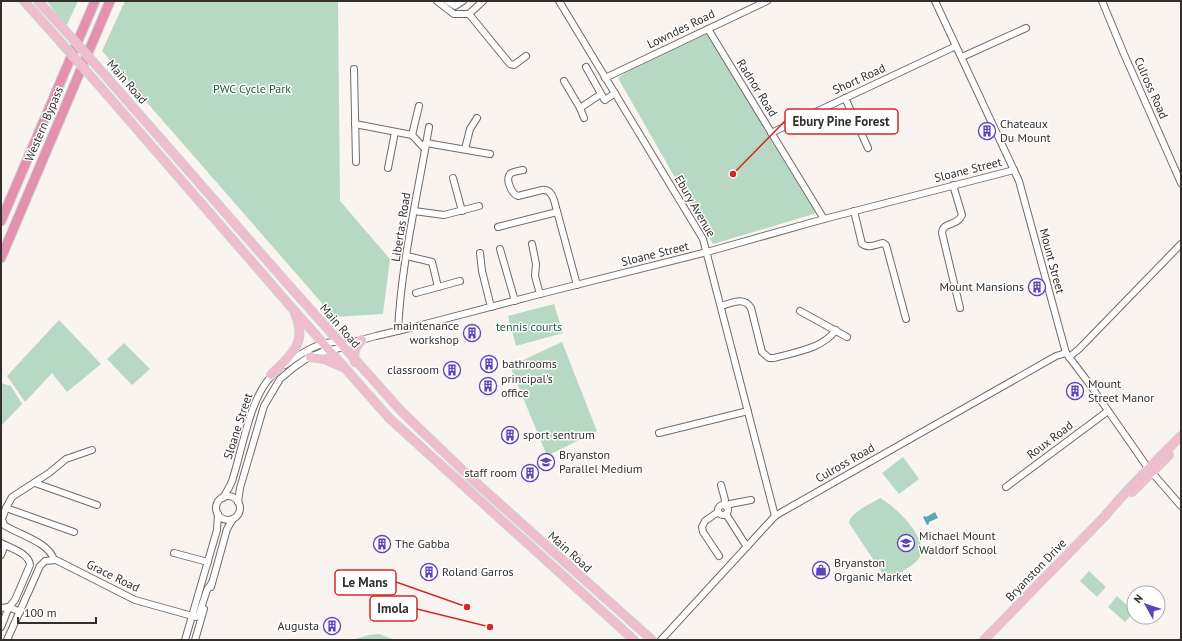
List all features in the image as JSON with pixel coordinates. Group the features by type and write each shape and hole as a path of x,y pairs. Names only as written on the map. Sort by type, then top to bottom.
{"highway":[{"name":"Western Bypass","path":"1,220 95,1"},
{"name":"Western Bypass","path":"1,258 110,1"}],"main road":[{"name":"Main Road","path":"24,1 383,411 402,430 634,640"},
{"name":"Main Road","path":"38,1 104,74 274,269 343,344 356,362 402,412 449,458 651,640"},
{"path":"271,375 291,356 298,343 299,327 292,308"},
{"path":"356,362 354,356 355,349 362,340"},
{"path":"310,357 324,359 346,370"},
{"name":"Bryanston Drive","path":"1150,470 1181,436"},
{"name":"Bryanston Drive","path":"986,639 1105,516 1120,498 1181,442"},
{"path":"624,631 629,640"}],"street":[{"path":"437,1 454,14 469,14 483,1"},
{"path":"448,1 455,6 463,1"},
{"name":"Ebury Avenue","path":"559,1 701,234 708,252 775,516"},
{"name":"Lowndes Road","path":"605,78 767,1"},
{"name":"Mount Street","path":"935,1 1019,181 1067,355 1150,470 1181,504"},
{"name":"Culross Road","path":"1102,1 1181,182"},
{"path":"469,14 510,64 514,65 526,56"},
{"path":"962,57 1026,28"},
{"name":"Radnor Road","path":"708,29 824,219"},
{"name":"Short Road","path":"771,133 956,46"},
{"path":"586,67 605,100 614,93"},
{"path":"354,69 356,162"},
{"path":"564,81 580,108 584,118"},
{"path":"580,108 601,94"},
{"path":"845,98 868,148"},
{"path":"412,135 419,106"},
{"path":"465,149 469,131 477,118"},
{"path":"355,124 412,135 426,146 465,149 490,154"},
{"name":"Libertas Road","path":"398,331 407,256 429,126"},
{"path":"388,168 394,132"},
{"path":"523,170 513,172 509,177 513,194 518,196 548,190 554,200 576,285"},
{"name":"Sloane Street","path":"223,498 231,482 256,400 271,375 294,358 324,344 343,344 398,331 708,252 824,219 1014,170"},
{"path":"454,178 462,211"},
{"path":"954,185 962,215 958,222 944,227 942,233 960,308"},
{"path":"414,211 444,215 479,206"},
{"path":"854,211 862,244 864,246 883,243 886,245 906,319"},
{"path":"498,227 557,212"},
{"path":"532,244 540,294"},
{"name":"Culross Road","path":"661,640 775,516 1056,356 1067,355 1079,348 1181,244"},
{"path":"500,249 515,301"},
{"path":"480,253 481,266 491,307"},
{"path":"407,256 432,262 438,287"},
{"path":"416,293 460,281"},
{"path":"721,306 739,301 749,304 762,352 769,358 774,358 814,346 829,337 836,330"},
{"path":"800,311 847,337"},
{"name":"Sloane Street","path":"238,502 240,488 260,418 266,402 275,387 295,366 310,357 343,344"},
{"path":"659,432 748,411"},
{"name":"Roux Road","path":"1006,487 1108,411"},
{"path":"7,640 40,566 51,560 52,554 42,545 3,523 2,518 6,508 12,497 23,488 35,483 69,458 92,450"},
{"path":"35,483 97,505"},
{"path":"722,485 725,506 728,510 726,514 747,547"},
{"path":"185,640 218,527 217,504 226,496 233,497 238,502 239,511 227,529 195,640"},
{"path":"719,556 703,532 702,527 705,521 718,512 719,507 751,500"},
{"path":"6,508 74,532"},
{"path":"718,512 722,515 726,514"},
{"path":"218,514 223,519 233,519"},
{"path":"214,539 225,538"},
{"path":"1,555 3,544 26,556 30,562 15,600 9,607 1,627"},
{"path":"174,553 213,562 221,552"},
{"name":"Grace Road","path":"51,560 56,560 135,600 192,616"},
{"path":"192,616 198,616 207,590 212,584"},
{"path":"1,608 9,607 20,612"},
{"name":"Culross Road","path":"651,640 667,633"}],"green space":[{"path":"47,1 78,1 66,27"},
{"name":"PWC Cycle Park","path":"125,1 338,1 340,201 390,259 383,314 334,317 102,51"},
{"path":"711,32 769,134 817,213 713,244 618,78 627,72"},
{"name":"tennis courts","path":"554,304 563,333 516,346 508,316"},
{"path":"59,320 101,364 67,392 52,373 25,402 7,376"},
{"path":"562,342 597,431 547,456 510,366"},
{"path":"124,343 150,369 132,385 107,359"},
{"path":"1,383 11,386 22,404 1,426"},
{"path":"903,457 919,479 899,494 882,473"},
{"path":"880,498 893,507 908,522 919,538 921,546 921,553 916,562 895,578 891,579 884,576 849,523 850,519 856,512"},
{"path":"1089,571 1106,587 1097,597 1080,581"},
{"path":"1117,596 1126,604 1126,621 1125,622 1108,607"},
{"path":"379,634 395,640 351,640 369,635"}],"water":[{"path":"935,512 938,518 929,522 927,525 923,517"}],"place":[{"name":"Chateaux Du Mount","path":"987,131"},
{"name":"Ebury Pine Forest","path":"733,174"},
{"name":"Mount Mansions","path":"1037,287"},
{"name":"maintenance workshop","path":"472,333"},
{"name":"bathrooms","path":"489,364"},
{"name":"classroom","path":"452,370"},
{"name":"principal's office","path":"488,386"},
{"name":"Mount Street Manor","path":"1075,391"},
{"name":"sport sentrum","path":"510,435"},
{"name":"Bryanston Parallel Medium","path":"546,462"},
{"name":"staff room","path":"530,473"},
{"name":"Michael Mount Waldorf School","path":"906,543"},
{"name":"The Gabba","path":"382,544"},
{"name":"Bryanston Organic Market","path":"821,570"},
{"name":"Roland Garros","path":"429,572"},
{"name":"Le Mans","path":"467,607"},
{"name":"Augusta","path":"332,626"},
{"name":"Imola","path":"490,627"}]}
